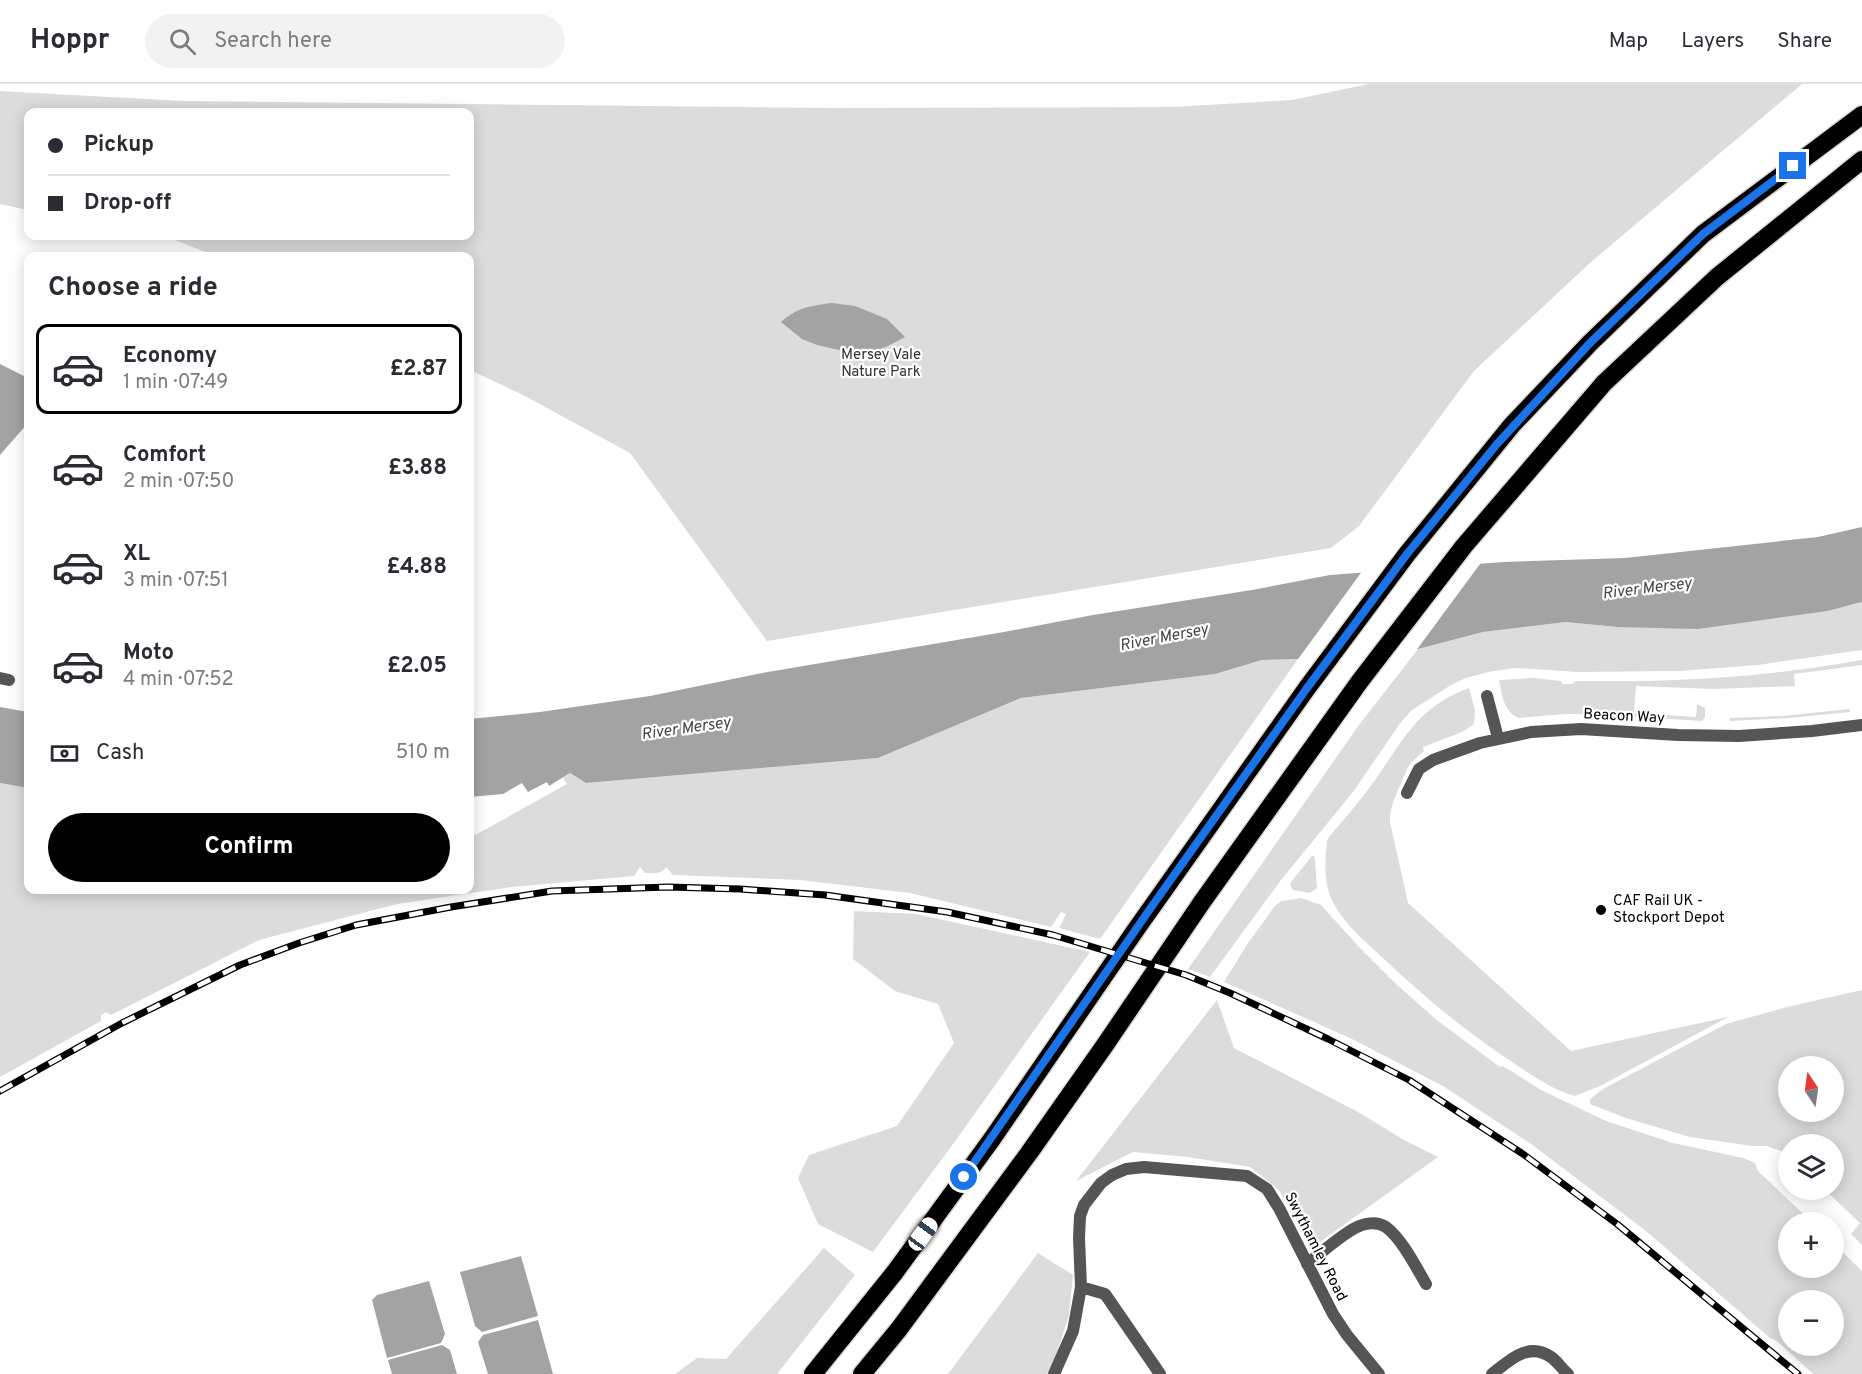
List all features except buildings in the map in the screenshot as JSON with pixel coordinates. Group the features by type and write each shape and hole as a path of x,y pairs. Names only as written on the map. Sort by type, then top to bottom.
{"highway":[{"path":"813,1374 895,1272 985,1148 1156,900 1307,688 1407,554 1512,425 1590,343 1703,234 1862,115"},
{"path":"862,1374 899,1329 1029,1153 1360,681 1464,546 1604,383 1717,277 1862,160"}],"street":[{"path":"1487,696 1498,738"},
{"name":"Beacon Way","path":"1407,793 1414,775 1423,765 1456,750 1498,738 1531,732 1581,729 1678,735 1758,735 1862,725"},
{"name":"Swythamley Road","path":"1054,1374 1073,1331 1081,1287 1079,1238 1080,1216 1084,1205 1101,1183 1112,1175 1126,1169 1144,1167 1247,1176 1267,1189 1333,1314 1379,1374"},
{"path":"1307,1264 1355,1228 1369,1223 1378,1224 1386,1227 1397,1239 1426,1284"},
{"path":"1081,1287 1106,1294 1160,1374"},
{"path":"1492,1374 1516,1355 1529,1350 1551,1357 1568,1374"}],"green space":[{"name":"Mersey Vale Nature Park","path":"1369,84 1802,84 1591,262 1474,371 1359,526 1331,548 767,641 630,453 523,395 474,372 474,252 205,252 175,240 474,240 474,108 24,108 24,209 0,204 0,91 183,101 834,108 1172,107 1292,100"},
{"path":"1862,602 1862,650 1758,665 1680,671 1578,672 1515,668 1488,672 1451,685 1412,710 1401,722 1353,792 1281,880 1210,977 1188,969 1359,725 1418,649 1483,632 1566,622 1617,627 1853,605"},
{"path":"1298,659 1100,939 1059,928 1066,914 1061,912 1051,927 910,893 800,880 673,875 666,867 659,872 645,873 640,867 634,876 474,893 474,836 567,784 563,778 570,773 586,783 878,758 1021,698 1215,674 1262,660"},
{"path":"1862,660 1862,665 1794,674 1795,686 1715,689 1636,686 1634,713 1696,717 1697,704 1705,708 1705,717 1702,721 1594,714 1519,718 1506,707 1499,680 1534,678 1572,684 1576,681 1684,680 1756,675"},
{"path":"1469,688 1475,710 1474,724 1462,732 1423,747 1424,751 1408,767 1393,802 1390,822 1408,903 1571,1051 1728,1017 1602,1085 1575,1096 1553,1087 1518,1066 1431,1001 1350,926 1330,897 1325,865 1329,837 1368,790 1403,740 1424,715 1451,696"},
{"path":"1849,709 1850,712 1730,721 1730,718 1783,716"},
{"path":"0,783 24,787 24,894 465,894 397,904 259,940 111,1015 106,1012 101,1015 101,1021 0,1077"},
{"path":"1312,856 1315,858 1317,888 1310,893 1293,890 1291,882"},
{"path":"1301,898 1321,905 1396,984 1438,1021 1500,1067 1503,1066 1541,1090 1606,1121 1673,1143 1743,1158 1755,1163 1758,1171 1778,1190 1778,1200 1789,1200 1801,1212 1778,1212 1778,1278 1844,1278 1844,1254 1862,1271 1862,1374 1813,1374 1793,1356 1844,1356 1844,1290 1778,1290 1778,1342 1770,1338 1646,1231 1531,1144 1443,1086 1350,1038 1224,982 1248,943 1281,901"},
{"path":"854,911 916,914 1090,952 873,1252 818,1224 798,1178 809,1155 897,1126 954,1043 938,1004 895,991 853,959"},
{"path":"1862,990 1862,1245 1851,1234 1860,1223 1836,1200 1844,1200 1844,1134 1778,1134 1778,1150 1766,1146 1690,1137 1626,1118 1590,1104 1590,1099 1603,1089 1726,1024"},
{"path":"1217,1000 1234,1048 1358,1112 1404,1140 1438,1157 1313,1247 1279,1190 1250,1167 1188,1157 1133,1152 1076,1181"},
{"path":"824,1248 855,1275 777,1374 675,1374 697,1358 726,1359"},
{"path":"1038,1253 1073,1275 1069,1315 1055,1359 1047,1374 948,1374"}],"water":[{"path":"832,303 855,306 887,319 905,337 886,347 861,355 817,345 802,339 781,322 805,308"},
{"path":"0,364 24,376 24,428 0,455"},
{"name":"River Mersey","path":"1862,527 1862,602 1827,611 1698,629 1617,627 1566,622 1483,632 1418,649 1262,660 1215,674 1021,698 878,758 586,783 570,773 549,786 547,782 528,792 522,783 503,794 474,797 474,719 540,712 650,696 762,673 1330,575 1504,562 1625,558 1818,537"},
{"path":"0,707 24,711 24,787 0,783"},
{"path":"521,1256 538,1316 482,1332 475,1326 460,1272"},
{"path":"429,1281 445,1334 441,1343 387,1358 372,1300 377,1295"},
{"path":"538,1320 553,1374 488,1374 478,1342 483,1335"},
{"path":"442,1345 450,1350 457,1374 392,1374 388,1360"}],"pier":[{"path":"1483,560 1415,652 1296,662 1363,570"}],"railway":[{"path":"0,1091 122,1023 240,965 356,925 451,907 552,891 668,887 825,895 947,912 1053,935 1186,975 1328,1039 1409,1080 1523,1154 1617,1224 1798,1374"}],"place":[{"name":"CAF Rail UK - Stockport Depot","path":"1601,910"}],"route":[{"path":"964,1177 1307,688 1407,554 1512,425 1590,343 1703,234 1793,166"}]}
